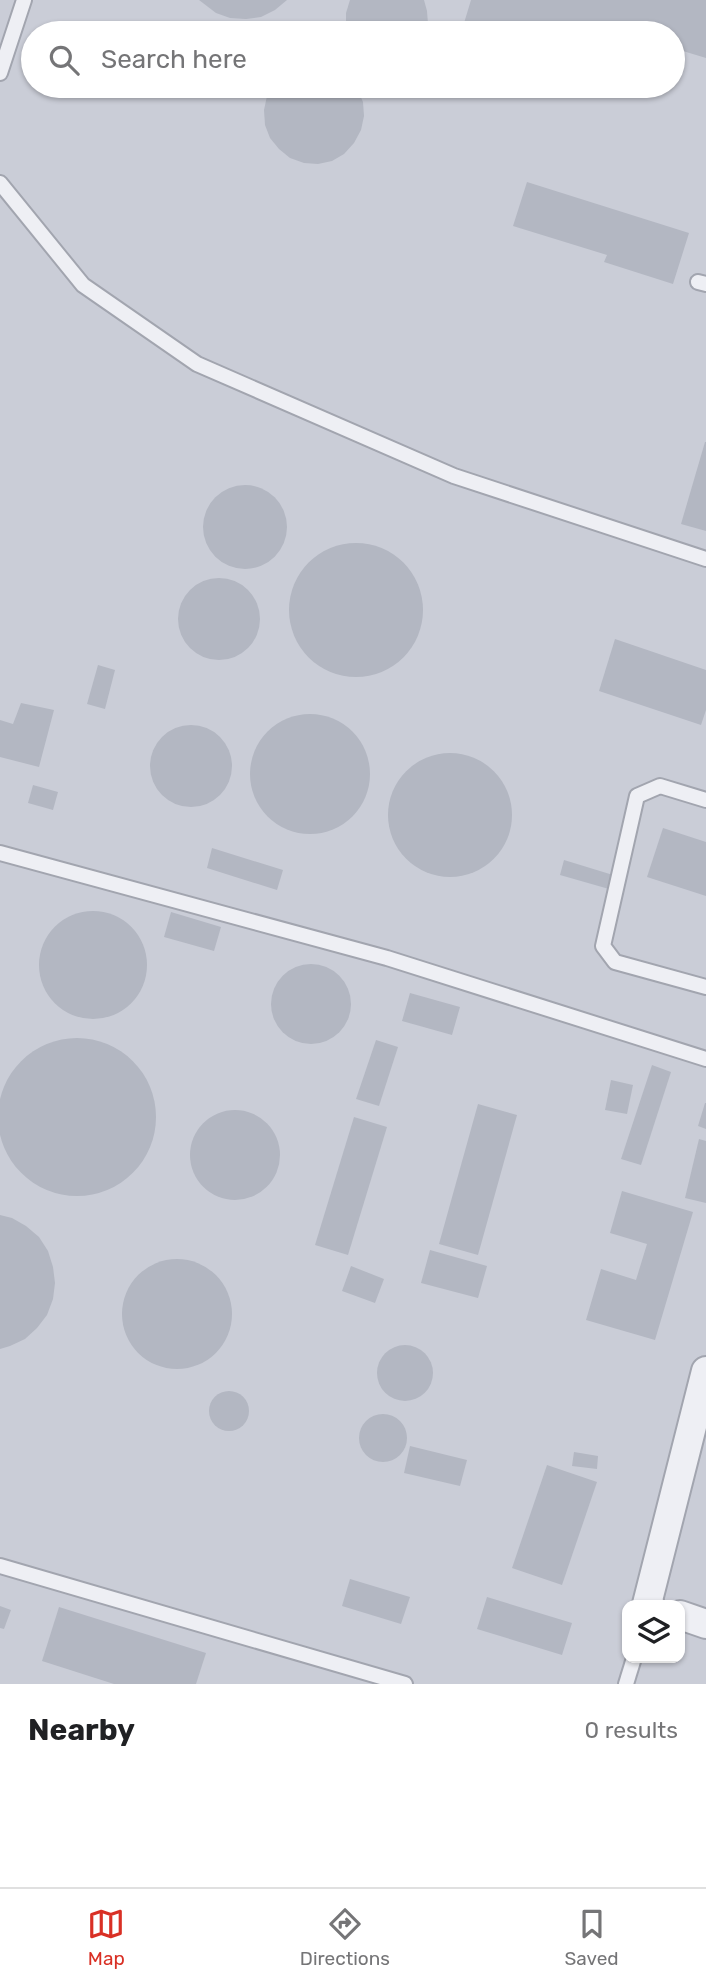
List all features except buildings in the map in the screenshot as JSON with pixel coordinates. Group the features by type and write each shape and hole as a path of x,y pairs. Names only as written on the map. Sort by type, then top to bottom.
{"street":[{"path":"649,1600 706,1371"},
{"path":"685,1617 706,1624"}],"lane":[{"path":"0,73 24,0"},
{"path":"0,183 83,285 197,363 454,477 706,559"},
{"path":"706,800 660,786 637,796 603,946 615,962 706,987"},
{"path":"0,853 387,958 706,1059"},
{"path":"0,1566 405,1684"},
{"path":"626,1684 632,1663"}],"shaded area":[{"path":"0,0 706,0 706,1684 0,1684"}]}
